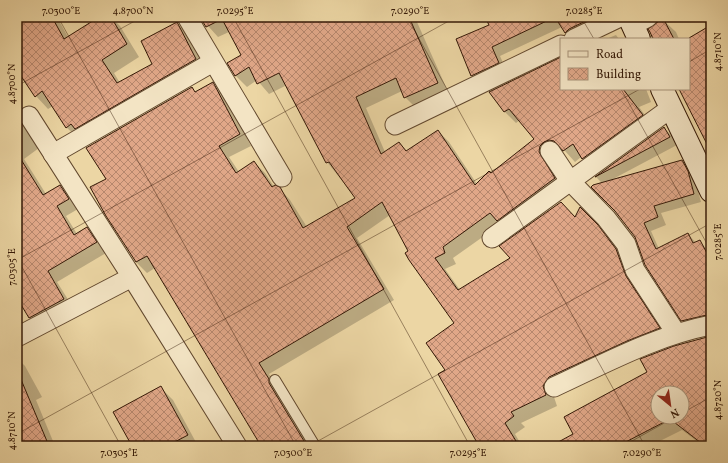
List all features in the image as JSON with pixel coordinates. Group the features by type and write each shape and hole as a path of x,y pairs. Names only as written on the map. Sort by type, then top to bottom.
{"main road":[{"path":"667,99 711,191"}],"street":[{"path":"187,17 282,177"},
{"path":"578,38 634,23"},
{"path":"394,125 560,45"},
{"path":"53,154 213,62"},
{"path":"492,238 570,181 667,99"},
{"path":"29,116 132,277 237,446"},
{"path":"550,151 570,181 606,218 626,244 635,270 676,333"},
{"path":"17,337 132,277"},
{"path":"554,387 650,342 676,333 711,325"}],"lane":[{"path":"276,380 315,446"}],"building":[{"path":"17,17 52,17 64,39 99,17 111,17 127,44 102,60 117,83 152,64 141,41 177,22 196,59 75,129 71,124 66,128 42,91 35,97 17,70"},
{"path":"200,17 409,17 438,83 404,98 396,78 356,97 381,154 399,142 406,151 438,130 475,185 489,171 491,173 534,139 509,109 504,112 489,92 560,57 560,90 624,90 643,115 582,159 573,144 563,151 554,141 549,140 544,142 540,146 539,152 555,178 497,221 490,213 443,247 445,253 435,258 458,290 510,258 499,246 561,202 575,217 580,207 598,225 616,249 626,276 660,328 627,341 549,377 543,386 546,395 511,412 514,416 505,423 519,446 479,446 438,374 445,370 426,343 454,323 409,260 405,253 408,251 382,202 347,227 384,289 259,363 269,379 269,383 307,446 261,446 147,256 136,262 106,216 90,187 106,179 86,148 192,87 195,92 213,82 240,134 219,146 236,173 254,161 272,187 275,185 280,187 303,228 355,198 329,162 326,163 279,73 257,84 249,67 235,76 227,63 241,55 222,19 206,27"},
{"path":"485,17 555,17 492,47 499,63 471,76 456,39 489,25"},
{"path":"555,17 594,17 569,29 565,33"},
{"path":"663,18 673,38 653,38 648,29"},
{"path":"711,25 711,152 680,90 690,90 689,38"},
{"path":"664,127 670,137 595,177"},
{"path":"17,153 43,195 60,185 69,199 57,206 74,235 87,227 97,242 48,271 64,299 29,318 17,298"},
{"path":"682,160 688,171 694,194 654,206 658,217 644,223 656,249 688,233 693,243 700,240 711,261 711,314 681,321 645,265 635,237 615,211 591,187 593,185"},
{"path":"711,336 711,446 705,446 678,425 690,425 690,385 650,385 650,425 658,425 618,446 551,446 573,434 564,417 647,372 640,359 674,346"},
{"path":"17,370 49,446 17,446"},
{"path":"161,386 188,435 167,446 132,446 113,412"}]}
